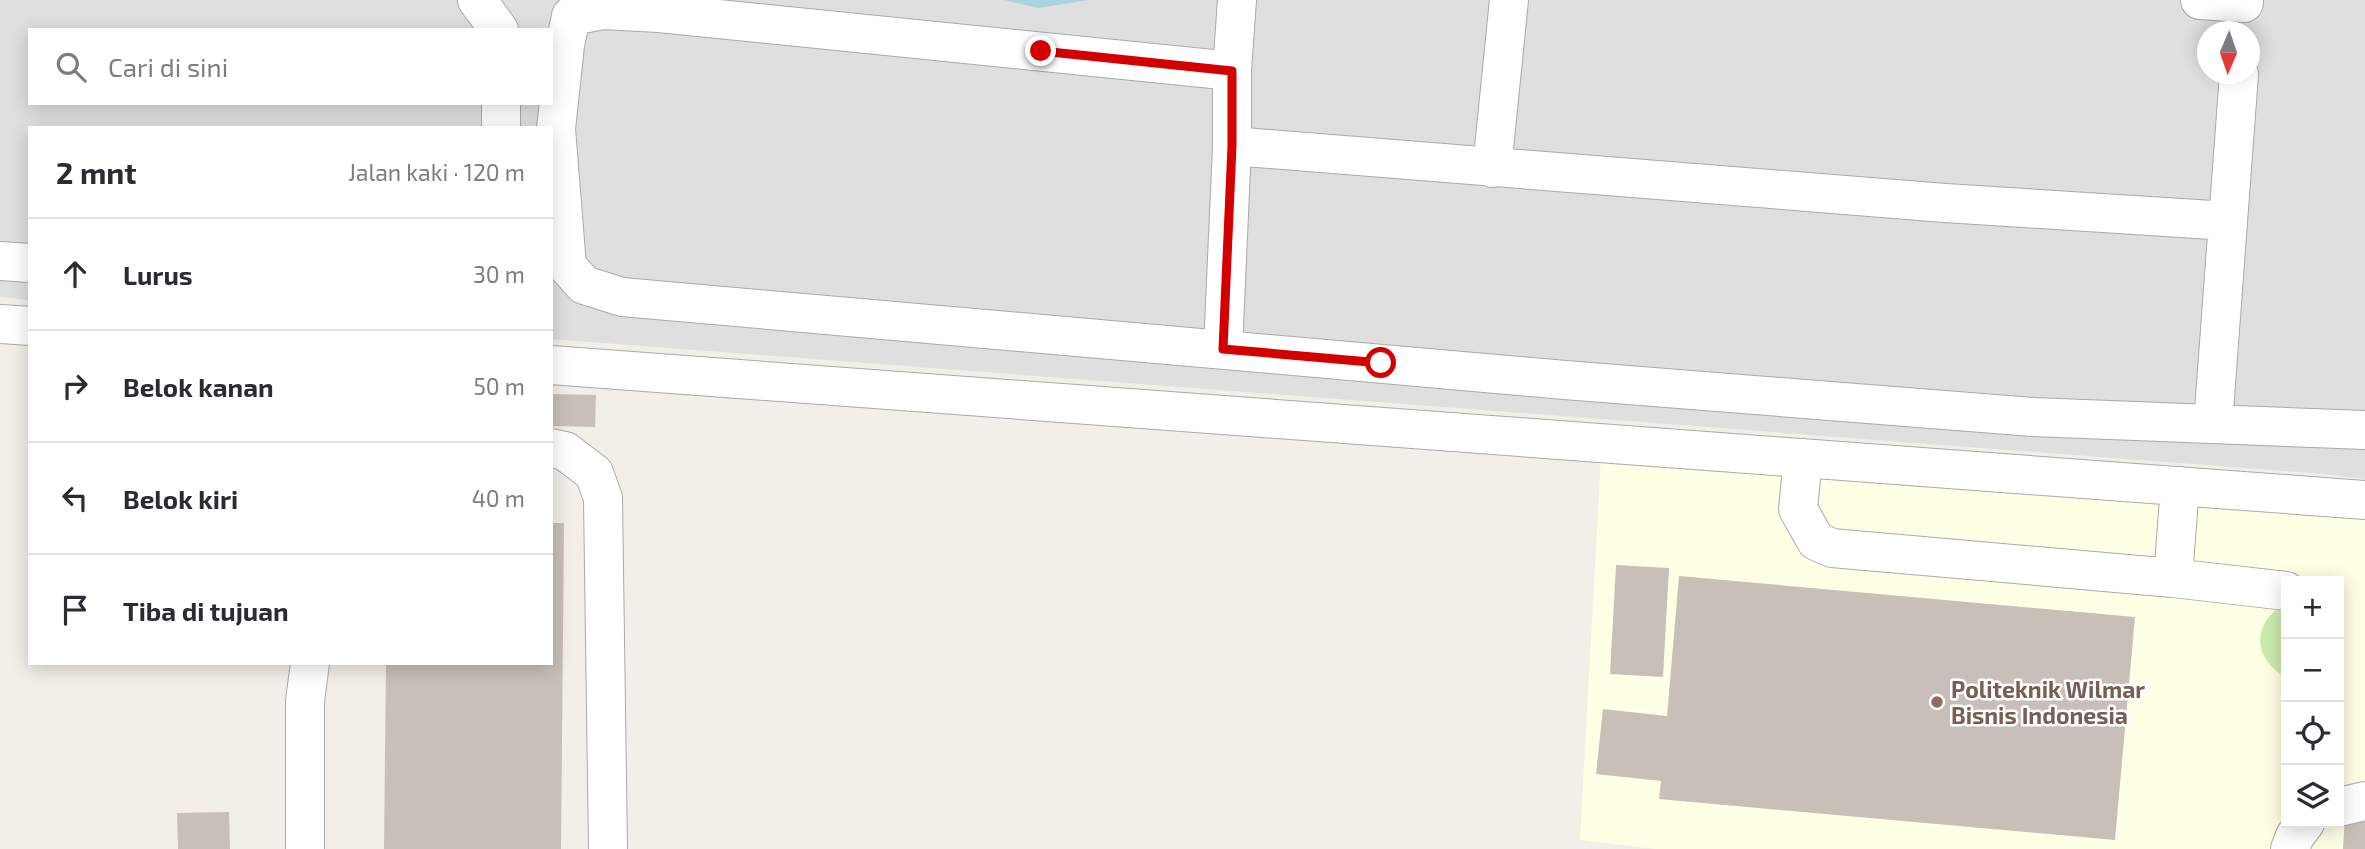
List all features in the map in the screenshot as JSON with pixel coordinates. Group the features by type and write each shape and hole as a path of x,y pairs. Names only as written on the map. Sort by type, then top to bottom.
{"street":[{"path":"477,0 498,28"},
{"path":"1223,349 1232,146 1232,71 1237,0"},
{"path":"1492,168 1509,0"},
{"path":"2200,0 2244,12"},
{"path":"1232,71 659,13 603,10 571,16 565,45 556,129 566,266 584,285 622,297 2033,418 2365,430"},
{"path":"2213,424 2238,84"},
{"path":"501,105 501,126"},
{"path":"1232,146 1945,203 2228,220"},
{"path":"0,261 28,263"},
{"path":"0,324 28,326"},
{"path":"553,365 2365,500"},
{"path":"553,448 565,451 594,473 604,498 608,849"},
{"path":"1803,458 1798,509 1816,541 1832,548 2173,578 2281,590"},
{"path":"2173,578 2180,486"},
{"path":"305,849 304,701 310,665"},
{"path":"2344,806 2365,801"},
{"path":"2290,849 2301,828"}],"shaded area":[{"path":"0,0 2365,0 2365,479 553,339 553,126 28,126 28,300 0,297"},
{"name":"Politeknik Wilmar Bisnis Indonesia","path":"1602,440 2365,505 2365,849 1657,849 1580,840"}],"green space":[{"path":"2281,607 2281,674 2267,661 2260,640 2266,620"}],"water":[{"path":"1004,0 1089,0 1038,8"}],"building":[{"path":"553,394 596,395 595,427 553,426"},
{"path":"553,523 564,523 561,849 384,849 386,665 553,665"},
{"path":"1616,565 1669,568 1663,677 1610,674"},
{"path":"1679,576 2135,617 2115,840 1659,799 1661,781 1596,774 1603,709 1667,716"},
{"path":"229,812 230,849 178,849 177,813"},
{"path":"2345,815 2365,817 2365,849 2343,849"}],"place":[{"name":"Politeknik Wilmar Bisnis Indonesia","path":"1937,702"}],"route":[{"path":"1041,51 1232,71 1232,146 1223,349 1381,363"}]}
